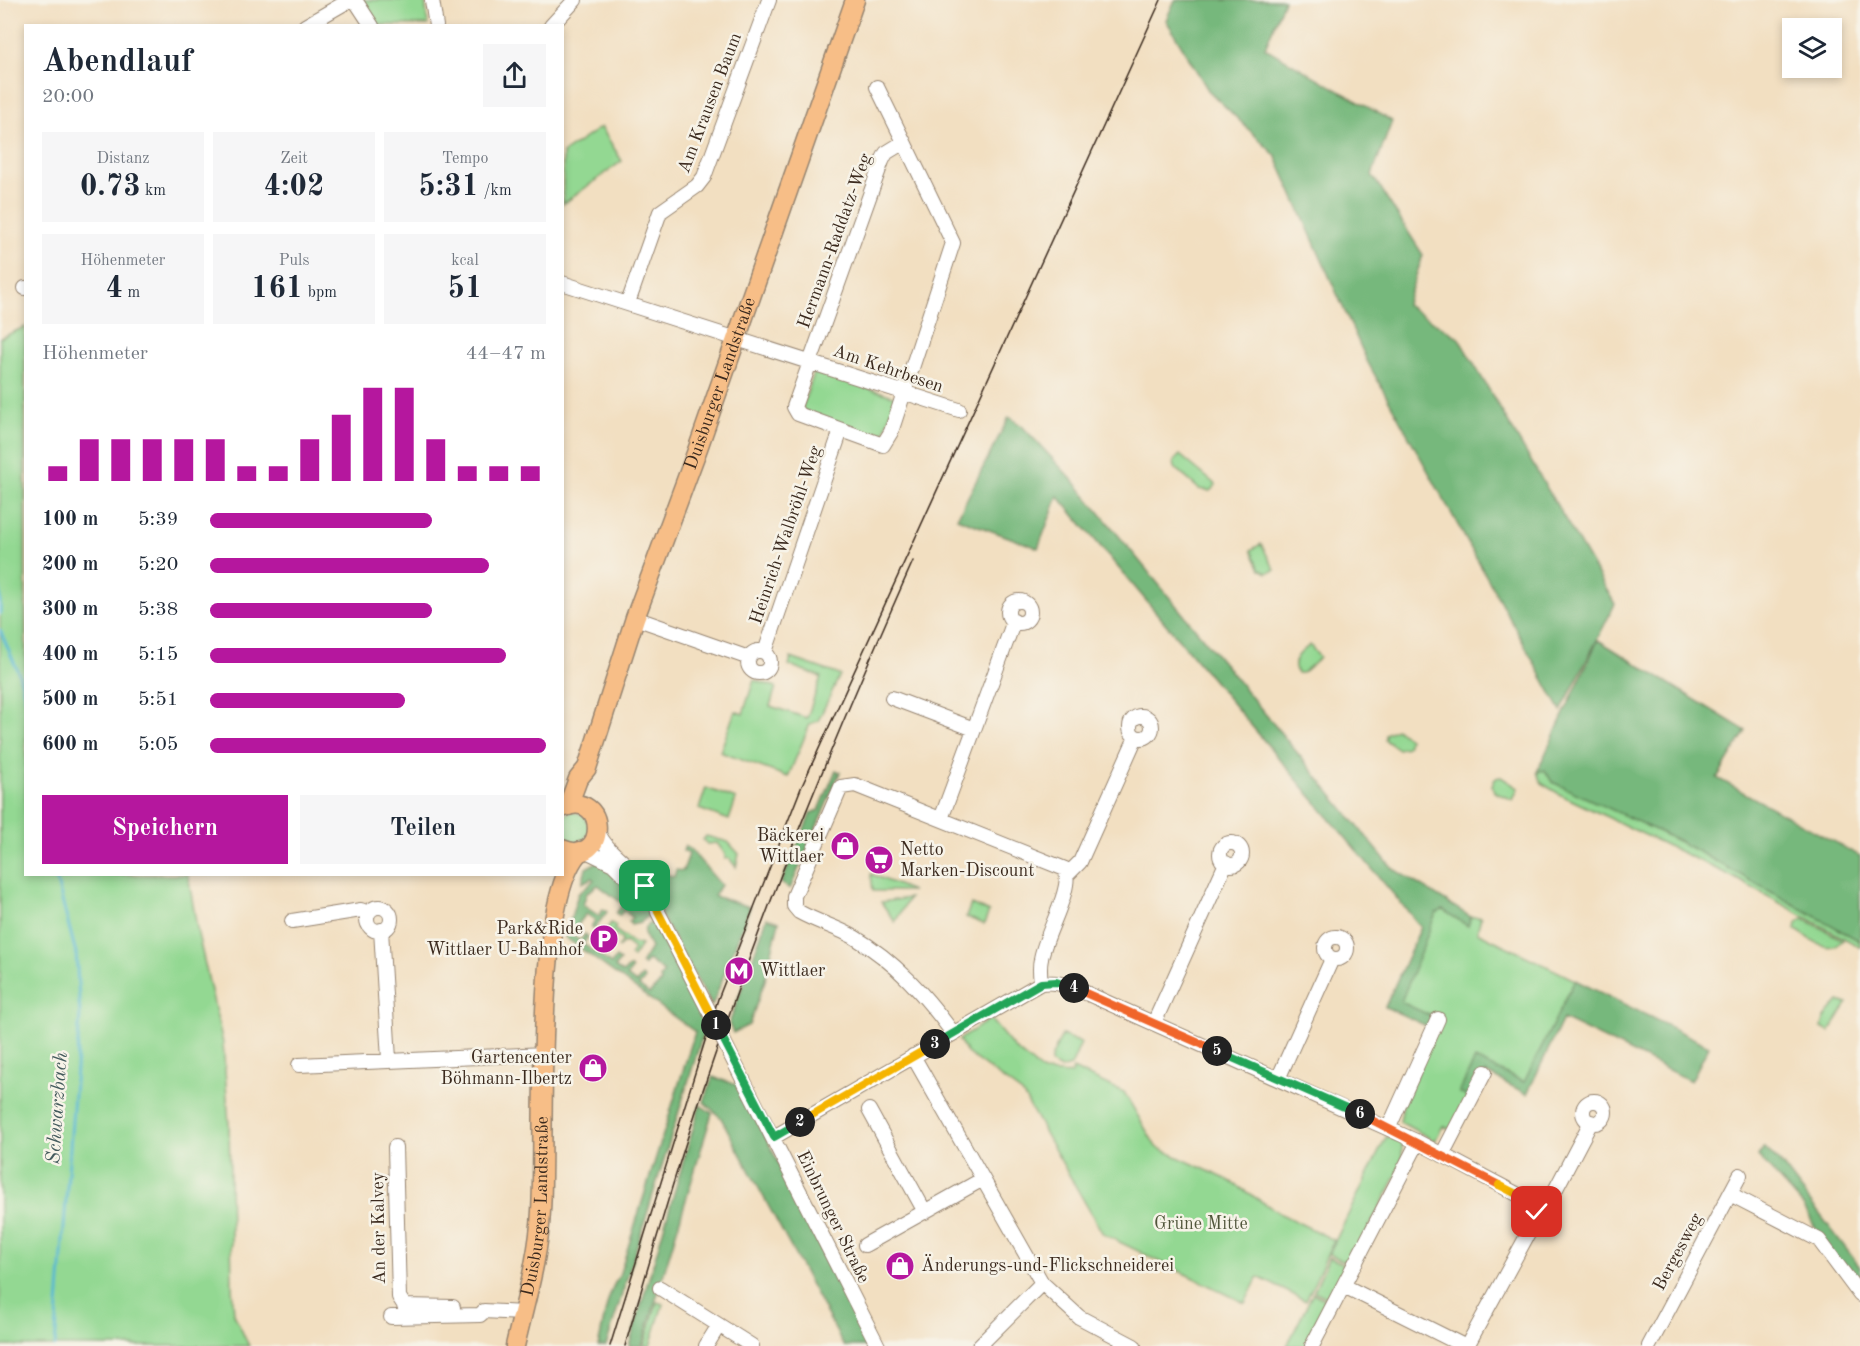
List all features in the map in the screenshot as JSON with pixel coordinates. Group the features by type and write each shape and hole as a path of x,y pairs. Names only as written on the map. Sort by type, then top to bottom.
{"main road":[{"name":"Duisburger Landstraße","path":"564,874 575,850 592,844 598,832 596,818 588,809 587,768 635,618 855,0"},
{"name":"Duisburger Landstraße","path":"587,768 578,779 565,807 588,809"},
{"name":"Duisburger Landstraße","path":"515,1346 541,1213 548,967 561,879"}],"street":[{"path":"308,24 350,0"},
{"path":"355,0 371,24"},
{"path":"432,0 436,24"},
{"path":"553,24 575,0"},
{"name":"Am Krausen Baum","path":"628,303 660,212 697,186 704,177 769,0"},
{"path":"878,87 953,243 902,393"},
{"name":"Hermann-Raddatz-Weg","path":"810,362 882,161 886,153 904,142"},
{"name":"Am Kehrbesen","path":"564,284 959,410"},
{"name":"Heinrich-Walbröhl-Weg","path":"810,362 795,411 883,445 891,432 902,393"},
{"name":"Heinrich-Walbröhl-Weg","path":"765,652 842,430"},
{"name":"Heinrich-Walbröhl-Weg","path":"635,618 749,658"},
{"path":"941,819 1014,621"},
{"name":"Heinrich-Walbröhl-Weg","path":"749,658 754,652 765,652"},
{"name":"Heinrich-Walbröhl-Weg","path":"749,658 752,670 763,673 769,669 771,661 765,652"},
{"path":"892,699 974,729"},
{"path":"1041,983 1041,959 1050,926 1067,886 1068,874 1080,862 1137,737"},
{"path":"953,1033 924,994 886,959 854,938 799,912 793,899 841,786 855,785 1060,866 1068,874"},
{"name":"Einbrunger Straße","path":"598,832 607,846 635,872 655,900 658,912 878,1346"},
{"name":"Einbrunger Straße","path":"575,850 613,864 632,882 652,910 658,912"},
{"path":"1154,1023 1226,863"},
{"path":"378,907 388,911 390,922 381,930 374,929 368,924 368,913 378,907"},
{"path":"292,921 361,910 368,913"},
{"path":"381,930 388,1059"},
{"path":"1278,1079 1332,959"},
{"path":"774,1137 1041,983 1068,985 1389,1127 1530,1201 1536,1209 1534,1223 1466,1346 1344,1286"},
{"path":"1389,1127 1438,1019"},
{"path":"298,1065 388,1059 544,1054"},
{"path":"913,1056 1042,1283 1079,1317 1134,1346"},
{"path":"1442,1155 1485,1072"},
{"path":"869,1110 925,1212"},
{"path":"1536,1209 1551,1200 1591,1122"},
{"path":"1312,1346 1418,1142"},
{"name":"An der Kalvey","path":"395,1147 399,1297 407,1311"},
{"name":"Bergesweg","path":"1648,1346 1740,1175"},
{"path":"865,1245 983,1179"},
{"path":"1730,1194 1819,1240 1860,1295"},
{"path":"980,1346 1042,1283"},
{"path":"660,1288 752,1346"},
{"path":"391,1317 407,1311 480,1315 484,1311 523,1313"},
{"path":"706,1346 719,1325"}],"green space":[{"path":"362,0 425,0 428,24 372,24"},
{"path":"1175,0 1284,0 1265,48 1392,121 1372,175 1423,255 1406,305 1458,337 1615,604 1561,711 1367,361 1275,155 1208,90 1166,20"},
{"path":"601,127 622,161 564,203 564,152"},
{"path":"24,327 24,876 188,876 198,934 223,1043 229,1125 234,1314 249,1346 0,1346 0,338"},
{"path":"815,371 896,397 882,439 804,411 802,407"},
{"path":"1009,417 1022,426 1077,485 1392,868 1471,917 1468,926 1443,910 1436,913 1401,1002 1436,1018 1431,1028 1385,1007 1421,927 1058,496 1038,548 957,518"},
{"path":"1180,455 1216,485 1210,491 1199,489 1175,468 1174,461"},
{"path":"1261,544 1275,570 1267,573 1260,569 1251,550"},
{"path":"1598,640 1746,731 1717,778 1860,856 1860,941 1677,840 1552,782 1545,770 1537,772"},
{"path":"1310,645 1320,658 1302,673 1297,673 1296,660"},
{"path":"791,658 840,675 818,721 810,724 788,777 720,752 735,711 743,714 754,680 776,687 770,706 807,718 821,677 789,665"},
{"path":"1396,729 1409,739 1407,747 1398,749 1385,740 1385,734"},
{"path":"836,770 840,772 790,889 781,883 811,813 819,810"},
{"path":"1545,770 1552,782 1730,867 1860,941 1860,947 1731,876 1561,795 1541,783 1537,772"},
{"path":"1501,777 1518,788 1513,800 1494,792 1492,785 1495,778"},
{"path":"706,788 736,799 729,820 699,809"},
{"path":"571,811 584,815 590,829 585,839 576,843 564,839 564,815"},
{"path":"706,836 728,842 739,854 736,867 729,858 725,859 725,854 717,843 707,844 703,840"},
{"path":"685,846 721,885 714,896 750,907 712,1006 633,866 635,863 674,877 676,870 683,871 689,854 683,851"},
{"path":"601,860 650,914 640,923 631,925 629,922 632,917 624,910 619,916 616,913 623,904 598,885 587,893 583,905 599,916 603,909 607,912 594,929 591,927 595,920 586,914 571,934 580,941 585,934 588,937 583,944 595,952 601,946 604,948 599,955 611,964 616,958 620,961 615,967 623,973 629,967 632,969 627,976 636,983 642,976 645,979 639,986 649,994 661,982 660,978 664,972 648,960 644,965 641,964 651,948 644,934 645,927 652,922 706,1024 606,1346 598,1346 608,1300 619,1276 695,1032 565,937 578,894 594,880 592,878 582,883 586,868"},
{"path":"871,874 912,891 873,891"},
{"path":"909,898 895,922 881,902"},
{"path":"971,904 989,912 984,924 966,917"},
{"path":"1445,908 1469,922 1471,917 1481,917 1477,932 1575,980 1524,1085 1476,1062 1470,1098 1453,1131 1443,1126 1435,1141 1400,1122 1403,1104 1436,1030 1395,1003 1433,911"},
{"path":"767,918 779,922 765,980 749,1025 733,1033 729,1024"},
{"path":"1803,918 1843,940 1832,946 1814,941 1796,930 1797,923"},
{"path":"611,923 616,926 614,929 633,943 641,945 633,957 630,956 634,949 625,942 618,948 622,940 610,931 605,937 602,935"},
{"path":"1575,980 1709,1046 1691,1081 1563,1019 1527,1094 1486,1073 1470,1098 1459,1093 1475,1059 1524,1082"},
{"path":"1839,1001 1847,1004 1829,1032 1822,1028 1824,1019"},
{"name":"Grüne Mitte","path":"990,1019 1015,1049 1043,1072 1071,1074 1073,1069 1124,1092 1156,1147 1228,1180 1281,1214 1334,1240 1306,1301 1258,1277 1245,1303 1103,1234 1022,1093 967,1053 959,1040"},
{"path":"1062,1035 1081,1043 1071,1066 1061,1069 1051,1064 1051,1058"},
{"path":"713,1077 740,1086 870,1346 844,1346 721,1118 704,1102"},
{"path":"700,1105 712,1113 642,1346 629,1346"},
{"path":"1386,1137 1398,1139 1402,1143 1402,1165 1350,1264 1329,1254"},
{"path":"1764,1147 1783,1166 1860,1267 1860,1291 1822,1240 1804,1207 1758,1156"},
{"path":"1329,1257 1350,1267 1332,1300 1314,1291"},
{"path":"1313,1293 1330,1302 1308,1346 1287,1346"},
{"path":"657,1302 663,1304 650,1346 644,1346"}],"waterway":[{"name":"Schwarzbach","path":"0,588 0,614"},
{"name":"Schwarzbach","path":"0,630 19,674 24,693"},
{"name":"Schwarzbach","path":"55,1346 80,1015 76,953 56,876"}],"tram line":[{"path":"610,1346 718,999 801,788 1161,0"},
{"path":"625,1346 687,1140 770,902 863,674 913,561"}],"place":[{"name":"Bäckerei Wittlaer","path":"845,846"},
{"name":"Netto Marken-Discount","path":"879,860"},
{"name":"Park&Ride Wittlaer U-Bahnhof","path":"604,939"},
{"name":"Wittlaer","path":"739,971"},
{"name":"Gartencenter Böhmann-Ilbertz","path":"593,1068"},
{"name":"Änderungs-und-Flickschneiderei","path":"900,1266"}],"route":[{"path":"645,886 655,900 658,912 774,1137 1041,983 1056,982 1068,985 1389,1127 1530,1201 1537,1212"}]}
